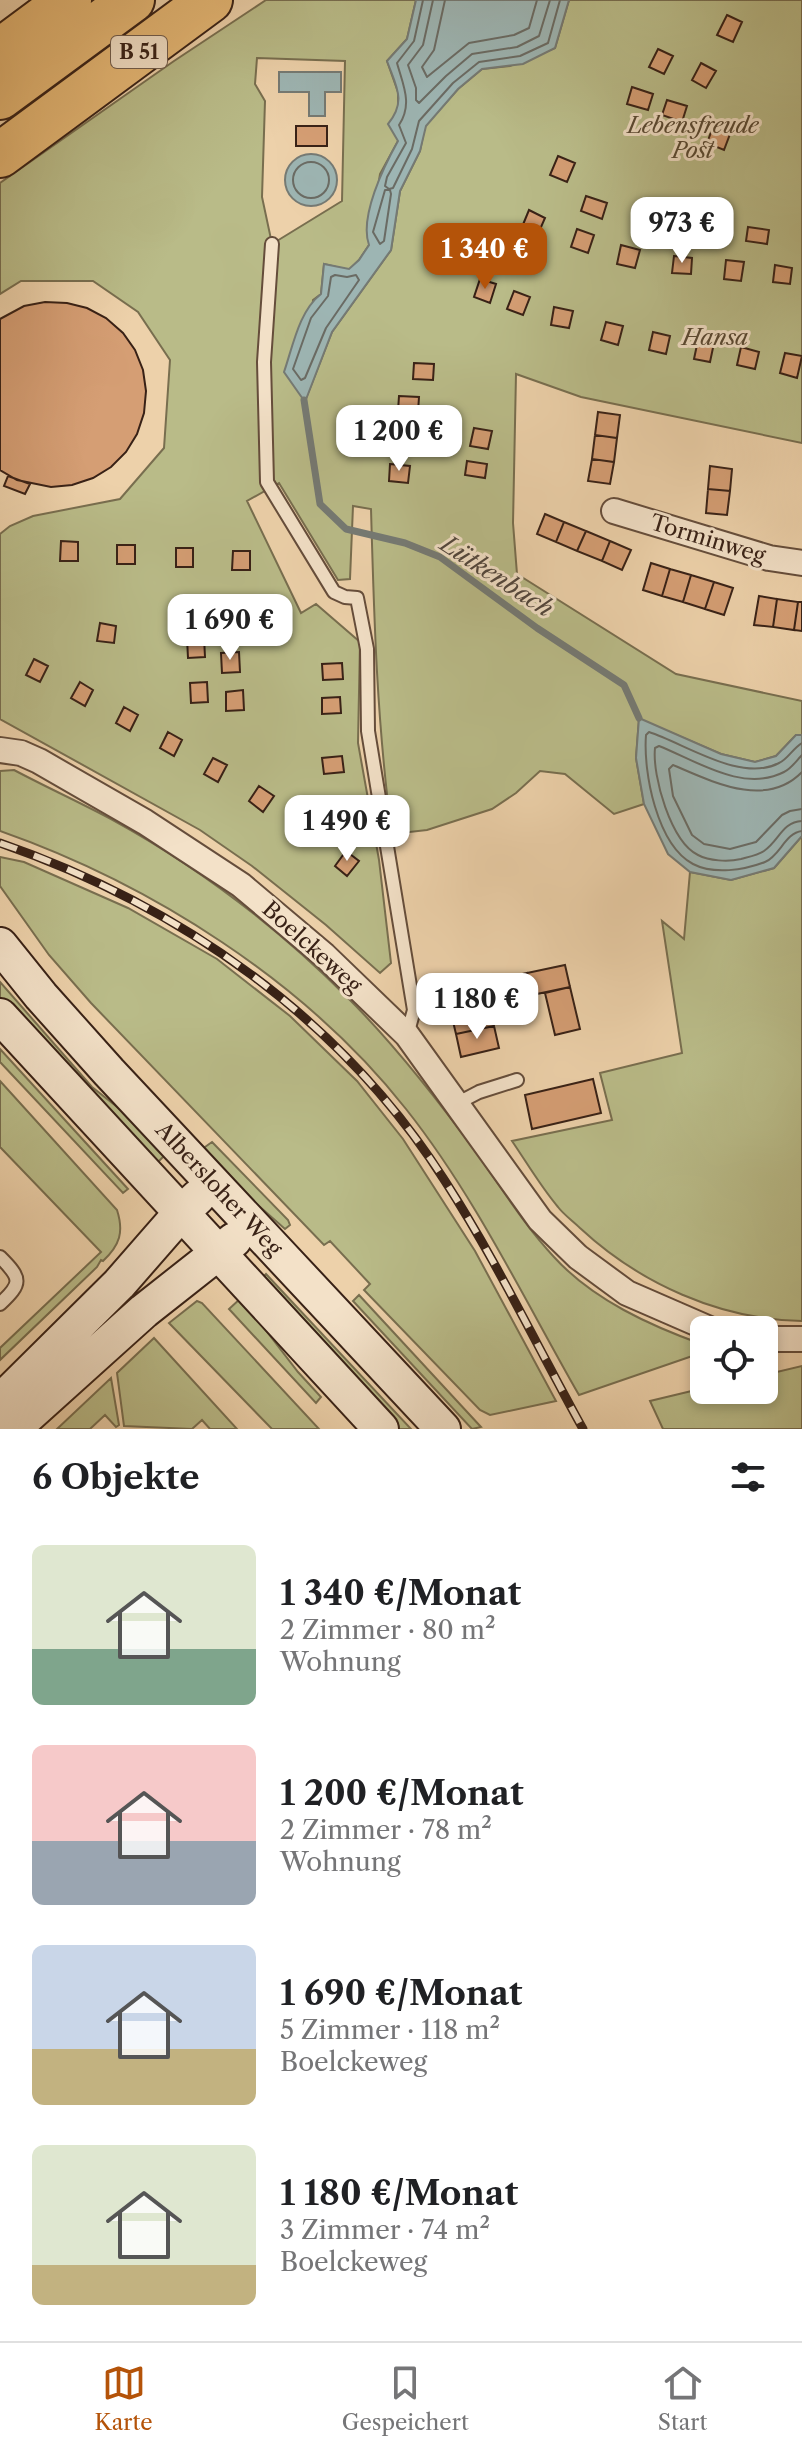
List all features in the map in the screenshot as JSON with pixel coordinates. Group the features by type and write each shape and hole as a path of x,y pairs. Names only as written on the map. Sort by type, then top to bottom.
{"highway":[{"path":"0,51 69,0"},
{"name":"B 51","path":"0,97 132,0"},
{"name":"B 51","path":"0,155 210,0"}],"main road":[{"name":"Albersloher Weg","path":"0,945 89,1050 443,1429"},
{"name":"Albersloher Weg","path":"0,1016 381,1429"},
{"path":"0,1402 119,1284 181,1213 213,1183"},
{"path":"13,1429 144,1311 252,1224"}],"street":[{"name":"Torminweg","path":"614,511 769,558 802,563"},
{"name":"Boelckeweg","path":"0,750 21,753 39,761 145,822 241,885 324,955 407,1035 540,1220 578,1257 627,1293 690,1320"},
{"path":"778,1339 802,1339"}],"lane":[{"path":"272,244 264,362 267,482 334,592 357,598 367,649 368,731 414,1010 407,1035"},
{"path":"456,1104 479,1092 517,1080"},
{"path":"0,1257 16,1275 18,1284 0,1304"}],"green space":[{"path":"266,0 416,0 407,39 387,61 398,92 398,141 380,174 369,245 349,270 324,264 321,294 313,300 305,401 332,332 391,250 400,191 420,151 425,126 458,89 482,69 510,66 555,48 569,0 802,0 802,443 581,397 516,374 513,523 517,574 676,674 802,701 802,735 796,735 776,756 755,762 721,754 639,719 636,758 644,804 614,814 565,774 540,771 492,809 427,830 392,834 380,712 371,509 353,506 350,579 338,580 279,483 247,501 301,613 316,604 360,642 358,743 379,860 391,963 380,973 252,866 200,830 0,719 0,534 33,516 120,499 164,448 170,360 138,312 93,281 21,281 0,294 0,183","holes":["257,58 345,61 342,201 272,244 262,197 265,101 255,84"]},
{"path":"14,770 143,837 265,923 321,971 399,1054 432,1093 533,1233 554,1257 605,1299 690,1339 690,1357 579,1395 454,1177 406,1109 366,1063 322,1019 222,942 113,879 0,831 0,771"},
{"path":"802,836 802,1321 778,1319 778,1316 753,1316 711,1306 682,1295 628,1266 560,1210 512,1141 612,1120 600,1073 682,1053 662,921 684,939 690,872 731,880 774,868"},
{"path":"0,857 24,862 128,908 217,959 290,1016 357,1081 403,1139 475,1251 556,1401 490,1415 480,1410 364,1290 370,1284 330,1241 324,1245 91,1003 49,955 0,886"},
{"path":"0,982 92,1087 145,1129 168,1152 153,1167 0,997"},
{"path":"0,1049 128,1189 123,1193 0,1062"},
{"path":"0,1081 117,1210 120,1225 117,1244 109,1255 0,1360 0,1348 101,1252 0,1147"},
{"path":"212,1142 290,1225 285,1229 198,1152"},
{"path":"266,1274 411,1429 396,1429 259,1281"},
{"path":"359,1295 481,1427 472,1429 353,1301"},
{"path":"241,1298 321,1397 316,1403 229,1309"},
{"path":"197,1301 319,1429 272,1429 169,1323"},
{"path":"154,1338 237,1429 210,1429 202,1420 192,1429 124,1426 117,1373"},
{"path":"802,1366 802,1429 663,1429 650,1401 690,1391 690,1404 778,1404 778,1372"},
{"path":"111,1378 119,1425 116,1427 105,1415 90,1429 57,1429"}],"water":[{"path":"416,0 569,0 555,48 523,64 482,69 458,89 426,126 420,151 400,191 391,250 332,332 305,402 284,372 302,319 321,294 324,264 349,269 369,245 367,220 370,206 398,141 388,124 397,108 398,93 387,61 407,39"},
{"path":"279,72 341,72 341,92 325,92 325,116 309,116 309,92 279,92"},
{"path":"311,154 329,162 337,180 329,198 311,206 293,198 285,180 293,162"},
{"path":"639,718 721,754 755,762 776,756 796,735 802,735 802,836 774,868 731,880 690,872 668,854 644,804 636,758"}],"building":[{"path":"727,15 742,22 733,42 717,35"},
{"path":"658,49 673,56 664,74 649,67"},
{"path":"701,63 716,71 706,88 692,80"},
{"path":"632,87 653,94 648,110 627,104"},
{"path":"667,100 687,106 682,122 662,115"},
{"path":"296,126 327,126 327,146 296,146"},
{"path":"713,127 730,134 724,150 707,143"},
{"path":"558,156 575,163 567,182 550,175"},
{"path":"586,196 607,203 602,219 581,211"},
{"path":"529,210 545,218 538,234 522,227"},
{"path":"638,214 659,219 655,234 634,229"},
{"path":"693,221 712,223 710,239 691,238"},
{"path":"748,227 769,230 767,244 746,241"},
{"path":"577,229 594,235 588,253 571,247"},
{"path":"621,245 640,250 635,268 617,264"},
{"path":"674,256 692,258 691,274 672,273"},
{"path":"726,260 744,262 741,281 724,279"},
{"path":"775,265 792,268 790,284 773,282"},
{"path":"480,279 496,284 490,303 474,297"},
{"path":"514,291 530,297 523,315 507,309"},
{"path":"45,302 87,308 106,318 123,333 135,350 143,370 146,391 144,413 137,434 126,452 111,467 93,478 72,485 51,487 17,480 0,470 0,319 24,306"},
{"path":"554,307 573,311 569,328 551,325"},
{"path":"606,322 623,326 618,345 601,340"},
{"path":"653,332 670,336 666,354 649,350"},
{"path":"698,340 714,343 710,362 694,359"},
{"path":"741,347 759,352 755,369 737,365"},
{"path":"785,353 802,356 797,378 780,373"},
{"path":"414,363 434,364 433,380 413,379"},
{"path":"399,396 419,397 418,412 398,411"},
{"path":"598,412 620,415 617,438 595,435"},
{"path":"474,428 492,431 488,449 470,446"},
{"path":"595,435 617,438 614,462 592,459"},
{"path":"592,459 614,462 610,484 588,481"},
{"path":"467,461 487,464 485,478 465,475"},
{"path":"390,464 410,466 408,483 389,481"},
{"path":"710,466 732,469 730,491 708,489"},
{"path":"8,476 30,484 25,494 4,486"},
{"path":"708,489 730,491 727,515 706,513"},
{"path":"545,514 564,522 556,542 537,534"},
{"path":"564,522 586,531 577,551 556,542"},
{"path":"586,531 610,541 602,561 577,551"},
{"path":"61,541 78,542 78,561 60,561"},
{"path":"610,541 631,550 622,570 602,561"},
{"path":"117,545 135,545 135,564 117,564"},
{"path":"176,548 193,548 193,567 176,567"},
{"path":"233,551 250,551 250,570 232,570"},
{"path":"651,563 670,569 662,596 643,590"},
{"path":"670,569 691,575 683,602 662,596"},
{"path":"691,575 714,582 705,609 683,602"},
{"path":"714,582 733,588 724,615 705,609"},
{"path":"759,596 777,599 773,627 754,625"},
{"path":"777,599 798,602 794,630 773,627"},
{"path":"798,602 802,602 802,631 794,630"},
{"path":"100,623 116,626 114,643 97,641"},
{"path":"204,637 205,657 188,658 187,638"},
{"path":"239,652 240,672 222,673 221,653"},
{"path":"34,659 48,666 40,682 26,675"},
{"path":"342,663 343,679 323,680 322,664"},
{"path":"80,682 93,690 85,706 71,698"},
{"path":"207,682 208,702 191,703 190,683"},
{"path":"243,690 244,710 226,711 226,692"},
{"path":"340,697 341,713 322,714 322,698"},
{"path":"124,707 138,715 130,731 116,723"},
{"path":"168,732 182,740 174,756 160,748"},
{"path":"342,756 344,772 324,774 322,758"},
{"path":"213,758 227,765 218,782 204,774"},
{"path":"259,786 274,796 263,812 249,801"},
{"path":"303,818 317,829 306,844 292,833"},
{"path":"346,851 359,861 347,876 335,866"},
{"path":"565,965 570,987 532,995 527,973"},
{"path":"527,973 532,995 495,1003 490,981"},
{"path":"570,987 580,1029 555,1035 545,993"},
{"path":"488,1005 494,1026 456,1034 451,1013"},
{"path":"494,1026 499,1048 461,1057 456,1034"},
{"path":"593,1079 601,1113 532,1129 525,1095"}],"waterway":[{"name":"Lütkenbach","path":"304,400 320,504 346,529 405,543 440,557 537,628 624,685 639,718"}],"railway":[{"path":"0,843 131,899 192,934 251,974 306,1019 357,1069 404,1123 464,1211 583,1429"}],"park label":[{"name":"Lebensfreude Post","path":"693,138"},
{"name":"Hansa","path":"715,337"}]}
